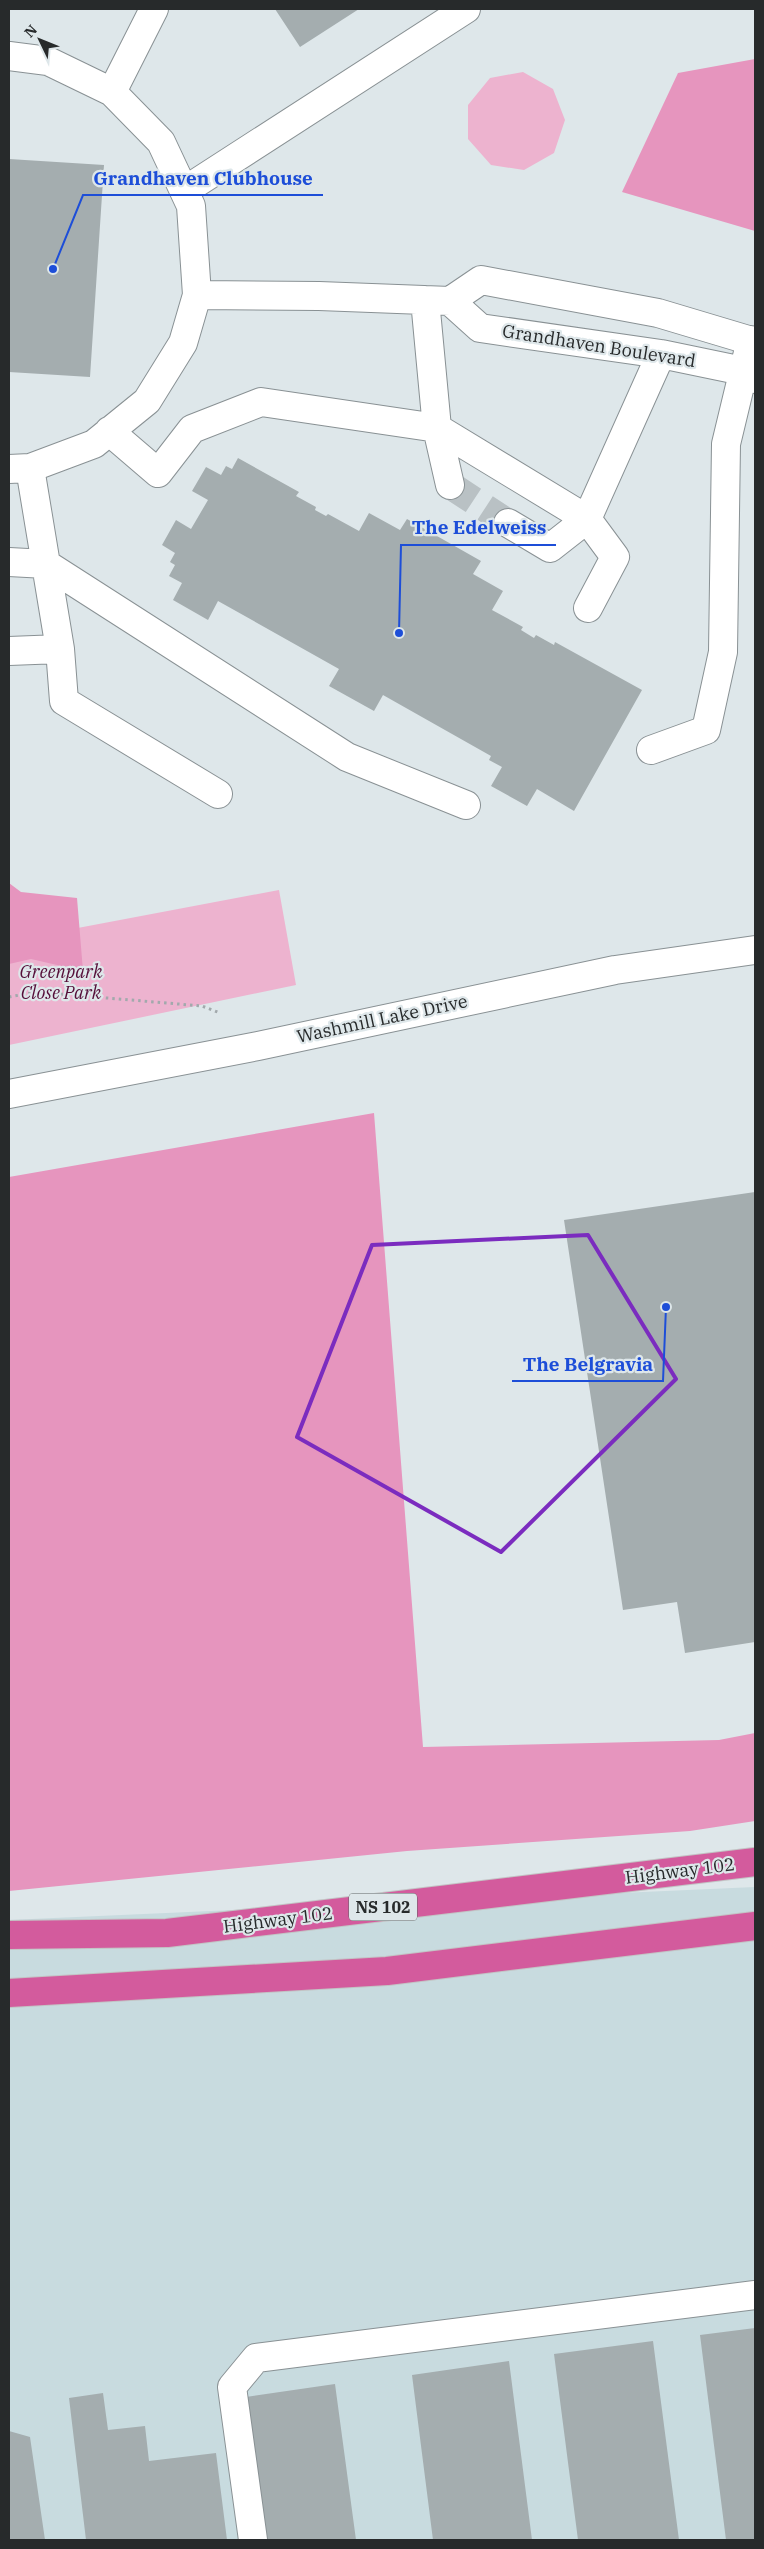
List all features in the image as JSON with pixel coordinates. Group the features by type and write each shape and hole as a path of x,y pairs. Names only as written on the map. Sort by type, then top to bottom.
{"highway":[{"name":"Highway 102","path":"9,1935 167,1933 755,1862"},
{"path":"9,1993 387,1971 755,1926"}],"street":[{"path":"112,92 154,9"},
{"path":"184,191 466,9"},
{"path":"9,56 48,61 112,92 162,142 192,206 197,295 183,343 147,400 94,444 20,469 46,564 60,649 64,701 218,794"},
{"name":"Grandhaven Boulevard","path":"438,301 481,280 658,313 753,341"},
{"path":"197,295 319,296 438,301 437,428 450,485"},
{"name":"Grandhaven Boulevard","path":"438,301 480,328 661,354 749,375"},
{"path":"651,750 706,730 723,652 726,444 749,375 753,341"},
{"path":"508,523 550,548 586,519 661,354"},
{"path":"110,431 158,473 192,429 261,402 437,428 586,519 616,557 588,608"},
{"path":"9,562 46,564 347,757 466,805"},
{"path":"9,651 60,649"},
{"name":"Washmill Lake Drive","path":"9,1094 258,1046 615,970 755,950"},
{"path":"252,2540 232,2388 256,2358 755,2295"}],"path":[{"path":"9,997 36,992 202,1006 220,1013"}],"highlighted area":[{"path":"588,1235 676,1379 501,1552 297,1437 372,1245"}],"shaded area":[{"path":"755,59 755,231 622,192 678,73"},
{"path":"9,883 21,892 77,898 83,971 31,959 9,964"},
{"path":"374,1113 423,1747 719,1740 755,1733 755,1821 690,1831 407,1851 9,1891 9,1177"},
{"path":"755,1887 755,2540 9,2540 9,1920"}],"green space":[{"path":"523,72 553,89 565,120 554,153 524,170 491,165 468,139 468,105 490,78"},
{"name":"Greenpark Close Park","path":"279,890 296,985 9,1045 9,941"}],"building":[{"path":"275,9 359,9 300,47"},
{"path":"9,159 104,165 90,377 9,372"},
{"path":"238,458 299,492 296,496 316,507 315,510 326,516 328,514 359,531 369,513 400,530 407,519 481,561 473,574 503,591 492,610 523,627 521,630 534,638 536,635 554,645 555,642 642,690 574,811 537,789 527,806 491,786 502,767 489,760 491,756 383,695 374,711 329,686 339,669 218,601 208,620 173,600 182,583 169,576 175,565 170,562 175,553 162,545 176,520 191,529 208,500 192,491 206,467 221,475 226,466 232,469"},
{"path":"755,1192 755,1642 685,1653 677,1602 623,1610 564,1220"},
{"path":"755,2328 755,2540 726,2540 700,2335"},
{"path":"653,2341 679,2540 578,2540 554,2354"},
{"path":"509,2361 532,2540 433,2540 412,2375"},
{"path":"335,2384 356,2540 266,2540 246,2397"},
{"path":"103,2393 108,2430 145,2426 149,2461 216,2453 227,2540 86,2540 69,2398"},
{"path":"9,2431 30,2437 45,2540 9,2540"}],"tunnel":[{"path":"450,485 508,523"}],"place":[{"name":"Grandhaven Clubhouse","path":"53,269"},
{"name":"The Edelweiss","path":"399,633"},
{"name":"The Belgravia","path":"666,1307"}]}
